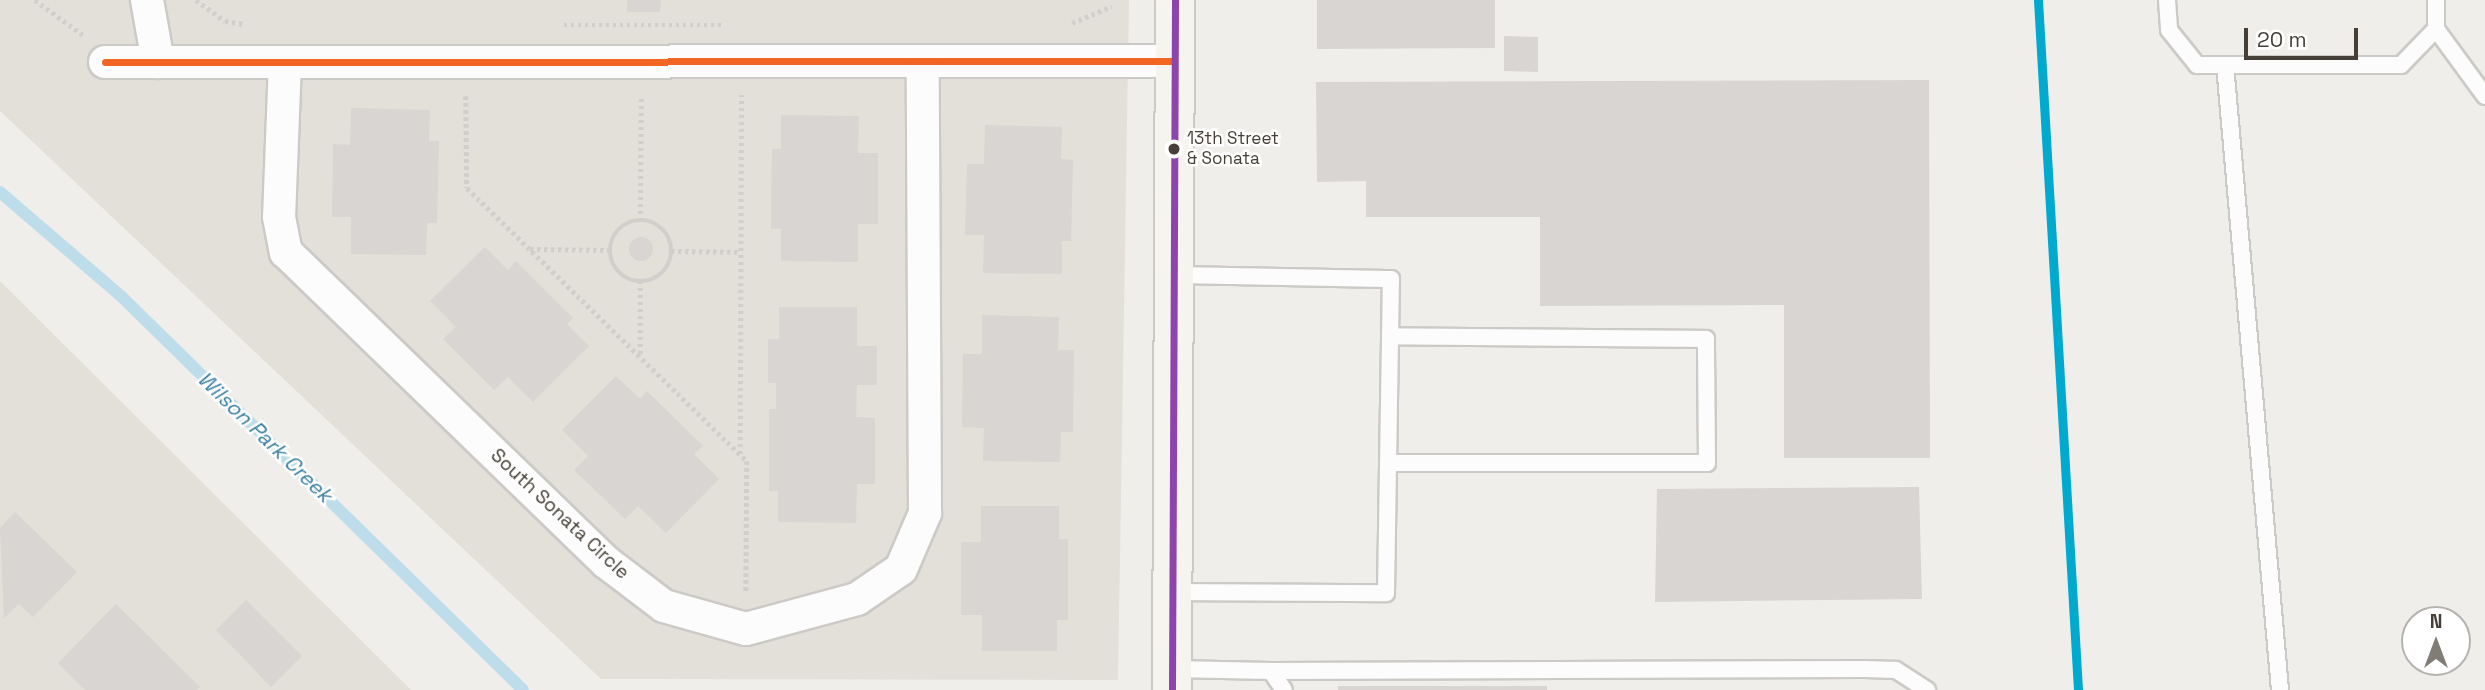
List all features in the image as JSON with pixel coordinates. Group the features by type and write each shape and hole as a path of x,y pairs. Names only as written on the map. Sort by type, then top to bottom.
{"street":[{"path":"147,0 158,62"},
{"path":"1172,680 1175,0"},
{"path":"100,53 158,62 1173,61"},
{"name":"South Sonata Circle","path":"285,62 279,217 286,252 607,562 664,606 746,629 799,620 857,599 901,569 925,513 923,61"}],"lane":[{"path":"2167,0 2169,30 2197,65 2401,65 2436,29"},
{"path":"2436,0 2436,29 2485,96"},
{"path":"2225,65 2280,690"},
{"path":"1172,592 1387,593 1391,279 1173,275"},
{"path":"1388,463 1707,463 1706,340 1390,336"},
{"path":"1172,680 1271,671 1865,669 1896,670 1927,690"},
{"path":"1271,671 1284,690"}],"path":[{"path":"35,0 100,53"},
{"path":"466,88 467,188 747,461 746,629"},
{"path":"740,454 741,91"},
{"path":"640,174 640,221"},
{"path":"640,221 664,232 671,251 658,276 640,282 622,275 610,250 617,230 640,221"},
{"path":"530,249 610,250"},
{"path":"671,251 741,252"},
{"path":"640,282 640,355"}],"shaded area":[{"path":"0,0 1129,0 1118,680 601,679 0,111"},
{"path":"0,281 411,690 0,690"}],"building":[{"path":"627,0 661,0 660,12 627,12"},
{"path":"1317,0 1495,0 1495,48 1317,49"},
{"path":"1504,36 1538,37 1538,72 1504,71"},
{"path":"1929,80 1930,458 1784,458 1784,305 1540,306 1540,217 1366,217 1366,181 1317,182 1316,82"},
{"path":"351,108 430,110 429,141 439,141 437,223 427,223 426,255 351,254 351,217 332,217 333,144 350,145"},
{"path":"781,115 859,116 858,153 878,153 878,224 858,224 858,262 781,261 781,229 771,229 772,149 781,149"},
{"path":"985,125 1062,127 1061,159 1073,160 1071,241 1062,241 1062,274 983,273 984,235 965,235 967,164 984,164"},
{"path":"641,237 649,241 653,249 649,257 641,261 633,257 629,249 633,241"},
{"path":"485,247 508,270 516,261 573,318 567,324 589,346 533,402 508,377 494,390 443,339 456,327 430,301"},
{"path":"779,307 857,307 857,346 877,346 877,385 857,385 856,417 875,418 875,484 857,484 856,523 778,522 778,491 769,491 769,409 776,409 776,383 768,383 768,339 779,339"},
{"path":"982,315 1059,317 1058,350 1074,350 1073,432 1061,432 1060,462 983,461 984,428 962,427 963,354 982,354"},
{"path":"616,376 640,399 647,391 703,446 694,454 719,479 666,533 638,506 625,519 574,470 588,456 562,430"},
{"path":"1919,487 1922,599 1655,602 1657,489"},
{"path":"981,506 1059,506 1059,539 1068,539 1068,620 1057,620 1057,651 982,651 982,615 961,615 961,542 981,542"},
{"path":"15,512 77,572 33,617 19,604 4,618 0,528"},
{"path":"246,600 302,656 271,687 216,630"},
{"path":"116,604 200,687 197,690 85,690 58,663"},
{"path":"1338,686 1547,686 1547,690 1338,690"}],"waterway":[{"name":"Wilson Park Creek","path":"0,192 122,297 523,690"}],"transit line":[{"path":"1172,690 1175,0"},
{"path":"2038,0 2078,690"},
{"path":"105,62 1173,61"}],"place":[{"name":"13th Street & Sonata","path":"1174,149"}]}
